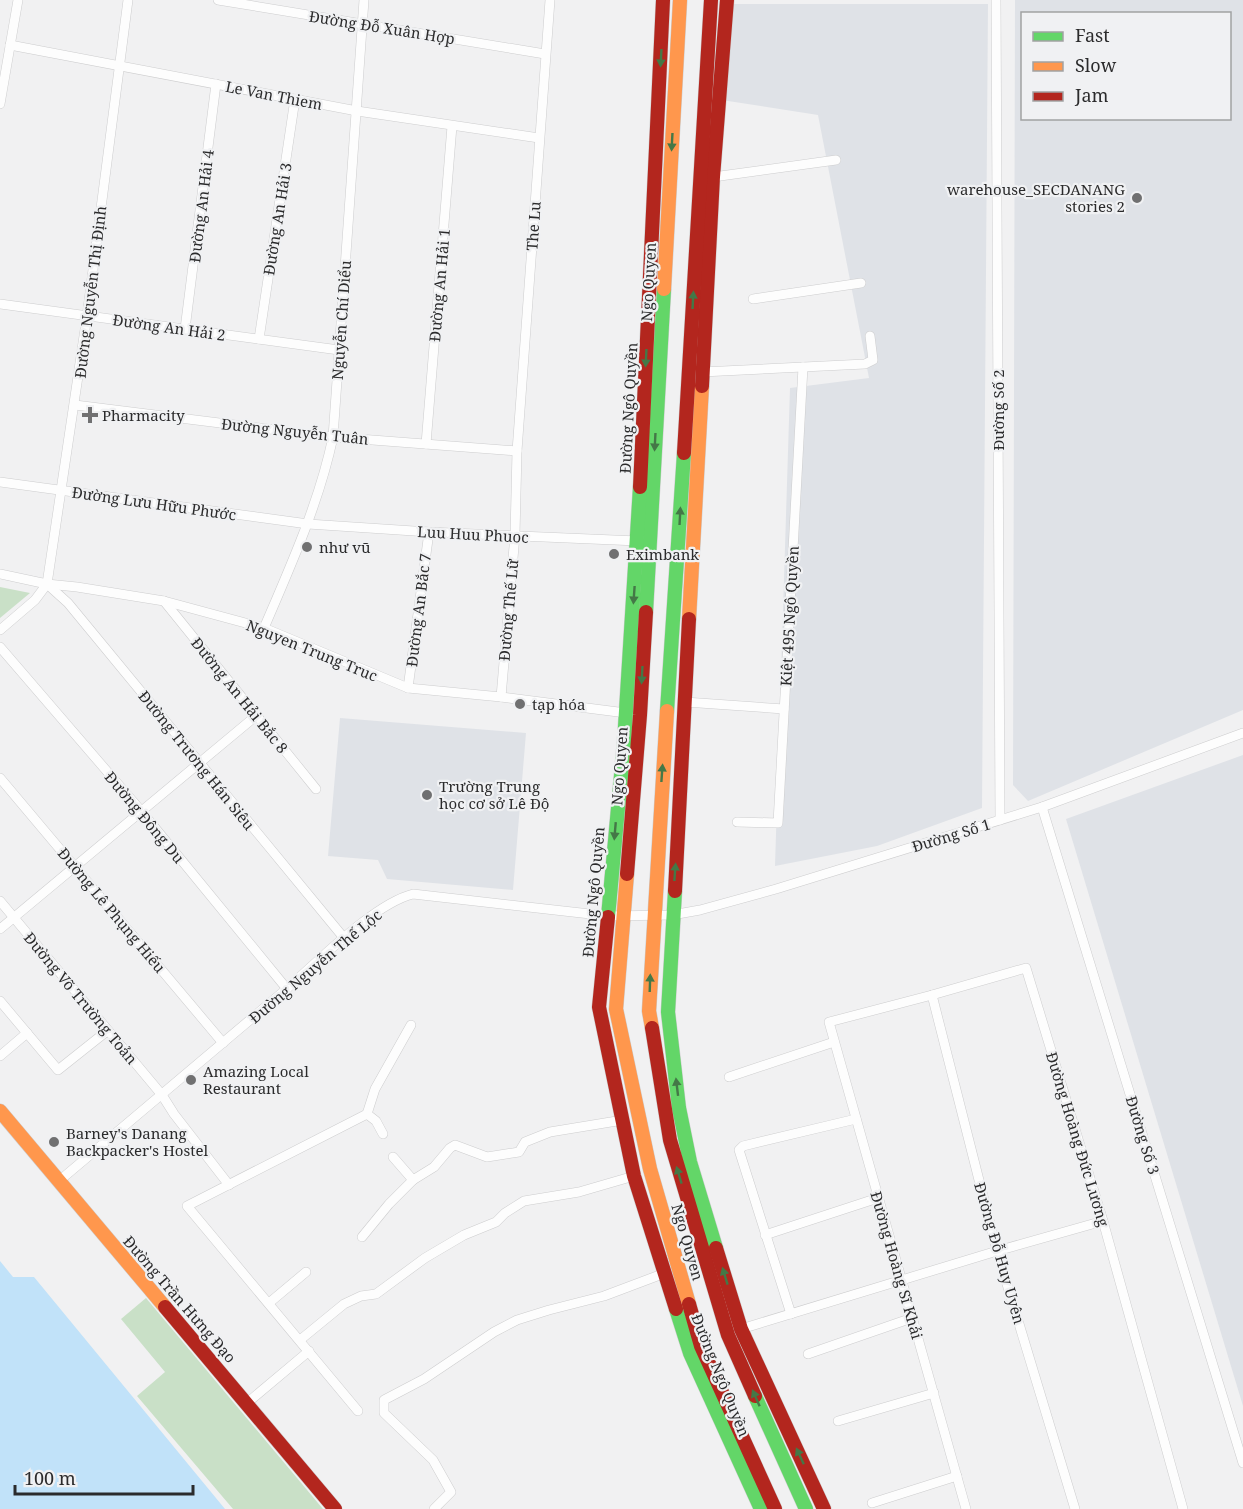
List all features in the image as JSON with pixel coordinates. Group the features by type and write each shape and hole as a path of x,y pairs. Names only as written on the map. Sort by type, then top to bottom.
{"main road":[{"name":"Đường Ngô Quyền","path":"663,0 638,542 626,713 599,1007 634,1176 690,1353 761,1509"},
{"name":"Ngo Quyen","path":"680,0 640,715 616,1009 650,1169 701,1346 776,1509"},
{"name":"Ngo Quyen","path":"711,0 653,916 649,1011 670,1140 728,1335 806,1509"},
{"path":"727,0 713,177 668,1012 679,1108 690,1162 741,1329 824,1509"},
{"name":"Đường Trần Hưng Đạo","path":"0,1111 335,1509"}],"street":[{"path":"0,104 18,0"},
{"name":"Đường Nguyễn Thị Định","path":"47,584 75,405 128,0"},
{"name":"Đường Đỗ Xuân Hợp","path":"218,0 545,54"},
{"name":"Nguyễn Chí Diểu","path":"264,628 308,524 333,437 364,0"},
{"name":"The Lu","path":"516,451 549,0"},
{"name":"Đường Số 2","path":"996,0 1000,820"},
{"name":"Le Van Thiem","path":"10,45 357,111 539,138"},
{"name":"Đường An Hải 4","path":"185,328 216,84"},
{"name":"Đường An Hải 3","path":"259,339 295,99"},
{"name":"Đường An Hải 1","path":"426,444 452,126"},
{"path":"713,177 836,160"},
{"path":"753,300 861,283"},
{"name":"Đường An Hải 2","path":"0,304 339,350"},
{"path":"702,372 870,363 873,360 870,336"},
{"name":"Kiệt 495 Ngô Quyền","path":"736,822 777,824 803,367"},
{"name":"Đường Nguyễn Tuân","path":"75,405 333,437 516,451"},
{"name":"Đường Thế Lữ","path":"501,697 515,536 516,451"},
{"name":"Đường Lưu Hữu Phước","path":"0,482 308,524"},
{"name":"Luu Huu Phuoc","path":"308,524 638,542"},
{"name":"Đường An Bắc 7","path":"408,688 429,532"},
{"name":"Nguyen Trung Truc","path":"0,574 47,584 164,601 264,628 408,688 626,713"},
{"path":"0,630 34,600 47,584"},
{"name":"Đường Trương Hán Siêu","path":"47,584 68,603 344,938"},
{"name":"Đường An Hải Bắc 8","path":"164,601 316,789"},
{"name":"Đường Đông Du","path":"0,647 142,812 287,989"},
{"path":"685,702 784,709"},
{"path":"0,929 257,715"},
{"name":"Đường Số 1","path":"624,916 672,915 700,910 776,889 1042,807 1243,733"},
{"name":"Đường Lê Phụng Hiếu","path":"0,778 223,1043"},
{"name":"Đường Số 3","path":"1042,807 1243,1463"},
{"name":"Đường Nguyễn Thế Lộc","path":"59,1181 287,989 344,938 402,897 413,894 624,916"},
{"name":"Đường Võ Trường Toản","path":"0,901 162,1095 229,1185"},
{"name":"Đường Hoàng Đức Lương","path":"828,1022 1026,968 1103,1221 1183,1509"},
{"name":"Đường Đỗ Huy Uyên","path":"932,995 997,1251 1075,1509"},
{"path":"0,1001 58,1070 107,1031"},
{"name":"Đường Hoàng Sĩ Khải","path":"828,1022 966,1509"},
{"path":"358,1411 187,1206 368,1114 375,1089 411,1025"},
{"path":"0,1056 27,1033"},
{"path":"729,1077 834,1042"},
{"path":"368,1114 376,1121 384,1134"},
{"path":"791,1314 739,1152 741,1148 856,1119"},
{"path":"362,1237 388,1204 413,1180 434,1167 455,1145 487,1157 519,1152 525,1142 550,1132 623,1120"},
{"path":"393,1157 413,1180"},
{"path":"300,1340 344,1304 361,1296 376,1294 425,1258 464,1236 496,1222 505,1213 524,1201 579,1192 634,1176"},
{"path":"765,1235 878,1198"},
{"path":"741,1329 1103,1221"},
{"path":"269,1303 306,1272"},
{"path":"437,1508 452,1492 433,1460 384,1413 384,1400 424,1379 494,1332 517,1320 604,1296 665,1273"},
{"path":"808,1354 912,1318"},
{"path":"247,1403 309,1351"},
{"path":"838,1421 934,1393"},
{"path":"872,1503 957,1476"}],"shaded area":[{"path":"1015,0 1243,0 1243,710 1028,801 1013,785"},
{"path":"722,4 988,4 982,808 877,846 775,866 790,388 869,378 818,115 715,99"},
{"name":"Trường Trung học cơ sở Lê Độ","path":"340,718 526,733 513,890 387,879 378,860 328,856"},
{"path":"1243,755 1243,1406 1066,819"}],"green space":[{"path":"0,587 30,593 0,618"},
{"path":"146,1298 323,1509 233,1509 137,1396 165,1372 121,1319"}],"water":[{"path":"0,1261 13,1277 34,1277 225,1509 0,1509"}],"traffic: fast":[{"path":"646,612 664,289"},
{"path":"667,711 684,453"},
{"path":"608,917 624,743 640,487"},
{"path":"675,891 668,1012 679,1108 690,1162 716,1248"},
{"path":"676,1309 690,1353 761,1509"},
{"path":"755,1396 806,1509"}],"traffic: slow":[{"path":"664,289 680,0"},
{"path":"689,619 702,386"},
{"path":"652,1028 649,1011 667,711"},
{"path":"627,874 616,1009 650,1169 689,1304"},
{"path":"0,1111 165,1307"}],"traffic: jam":[{"path":"640,487 663,0"},
{"path":"684,453 711,0"},
{"path":"702,386 713,177 727,0"},
{"path":"627,874 646,612"},
{"path":"675,891 689,619"},
{"path":"608,917 599,1007 634,1176 676,1309"},
{"path":"652,1028 670,1140 728,1335 755,1396"},
{"path":"716,1248 741,1329 824,1509"},
{"path":"689,1304 701,1346 775,1509"},
{"path":"165,1307 335,1509"}],"place":[{"name":"warehouse_SECDANANG stories 2","path":"1137,198"},
{"name":"Pharmacity","path":"90,415"},
{"name":"như vũ","path":"307,547"},
{"name":"Eximbank","path":"614,554"},
{"name":"tạp hóa","path":"520,704"},
{"name":"Trường Trung học cơ sở Lê Độ","path":"427,795"},
{"name":"Amazing Local Restaurant","path":"191,1080"},
{"name":"Barney's Danang Backpacker's Hostel","path":"54,1142"}]}
